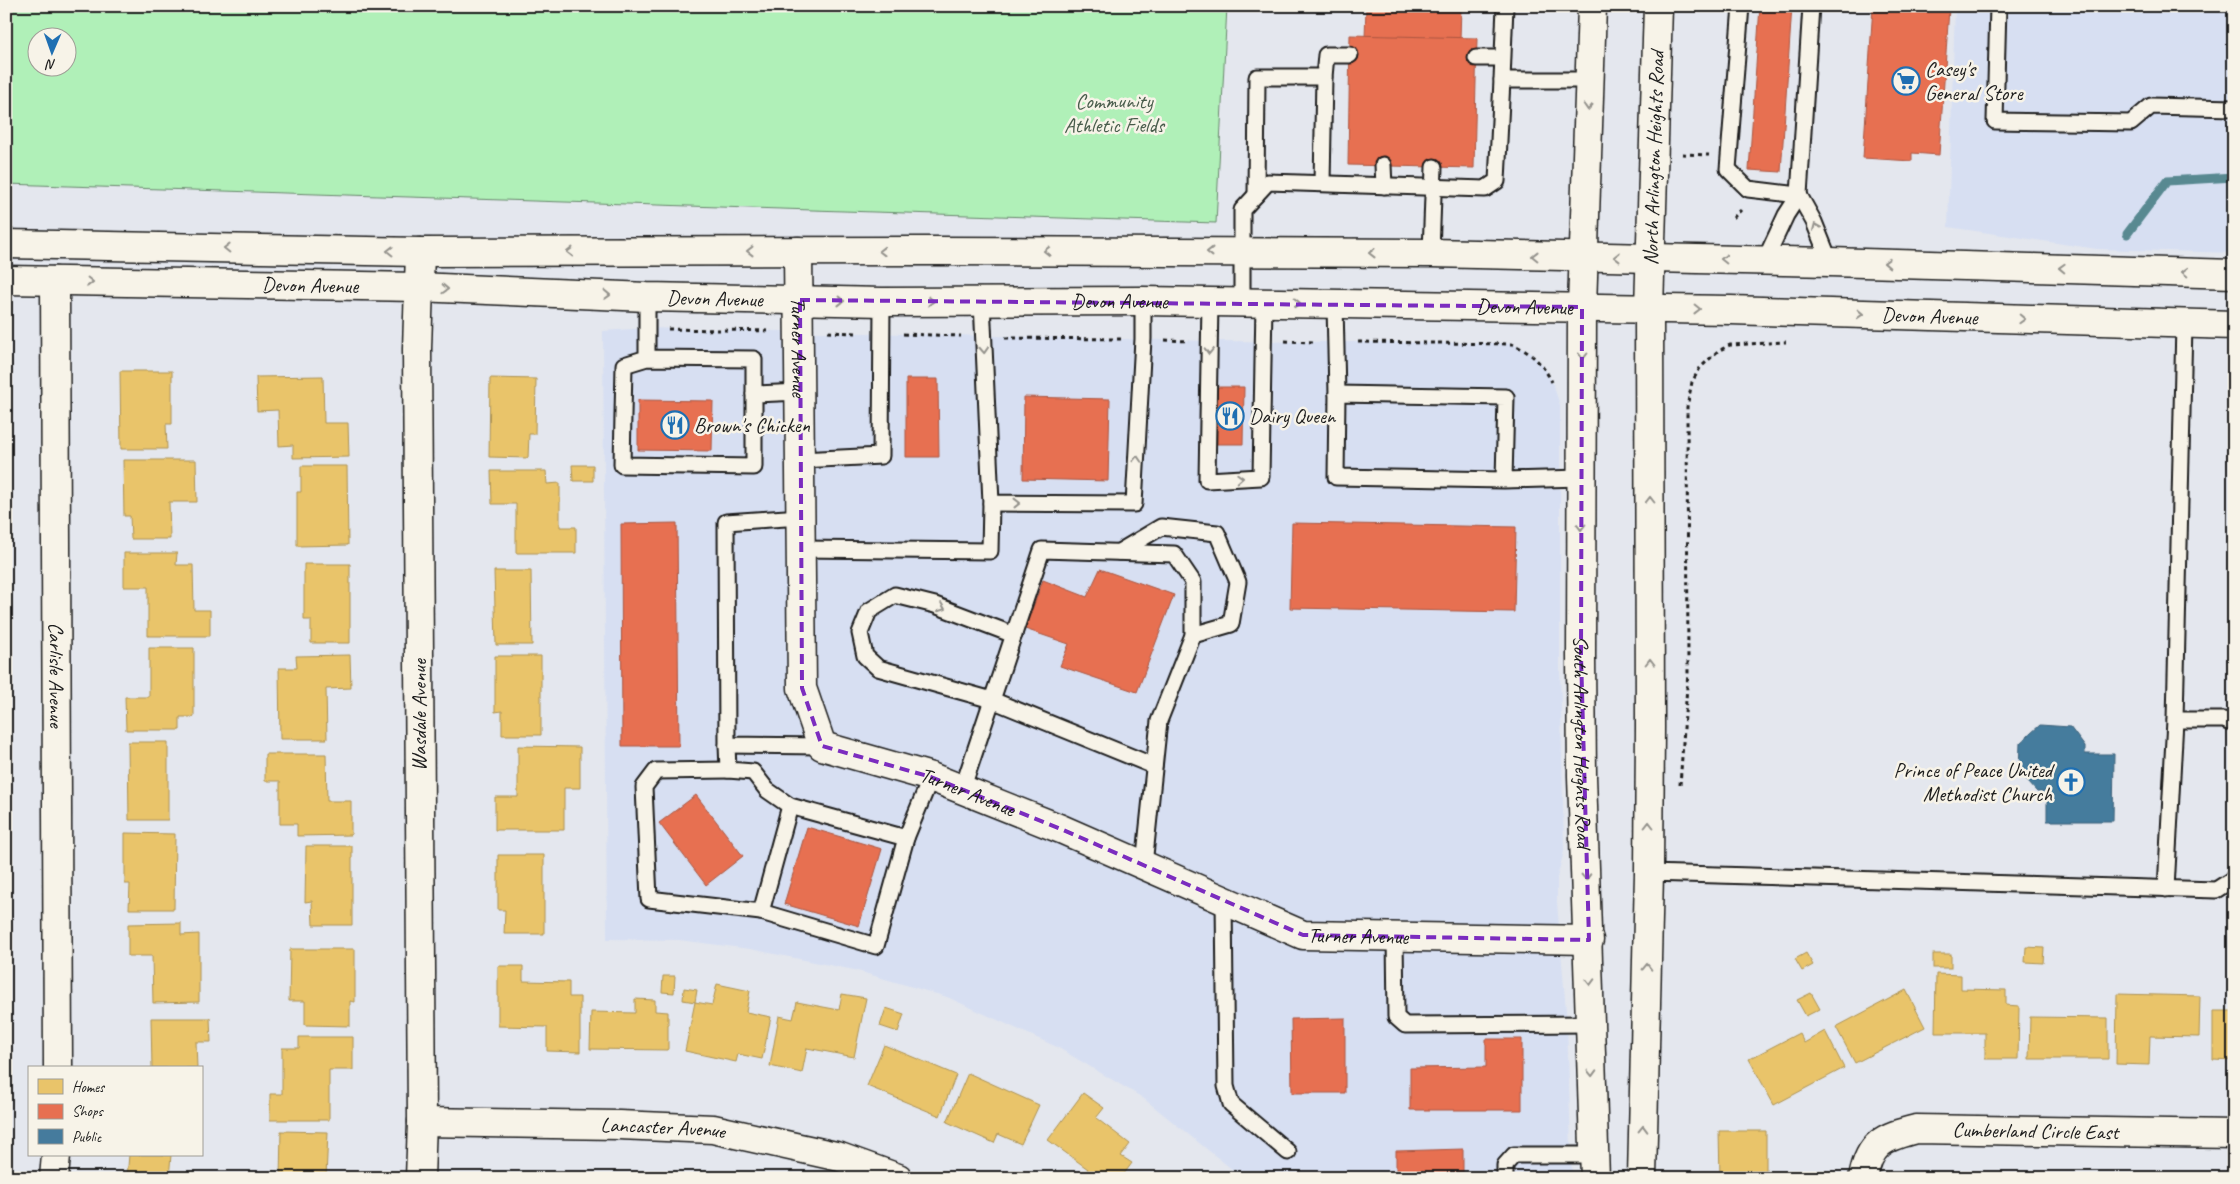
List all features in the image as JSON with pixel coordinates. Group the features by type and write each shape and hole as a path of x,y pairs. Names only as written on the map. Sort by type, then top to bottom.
{"main road":[{"path":"1582,307 1592,6"},
{"name":"North Arlington Heights Road","path":"1649,309 1658,6"},
{"name":"Devon Avenue","path":"6,244 420,252 1431,253 1766,260 2234,274"},
{"name":"Turner Avenue","path":"798,251 800,300 802,688 822,746 931,777 1061,828 1302,935 1589,940"},
{"name":"Wasdale Avenue","path":"420,252 418,287 422,1122 420,1178"},
{"name":"Devon Avenue","path":"6,280 418,287 647,297 882,302 1143,301 1582,307 2234,325"},
{"name":"Carlisle Avenue","path":"55,282 58,1066"},
{"name":"South Arlington Heights Road","path":"1582,307 1582,776 1589,940 1595,1166"},
{"path":"1642,1178 1649,874 1649,309"},
{"name":"Lancaster Avenue","path":"422,1122 619,1125 713,1129 840,1156 898,1178"},
{"name":"Cumberland Circle East","path":"1863,1178 1866,1160 1876,1145 1892,1135 1916,1129 2234,1134"},
{"path":"54,1178 56,1156"}],"lane":[{"path":"1210,302 1207,480 1261,477 1263,341 1242,252 1242,210 1268,182 1485,189 1498,181 1505,6"},
{"path":"1741,6 1728,169 1748,189 1799,195"},
{"path":"1766,260 1786,215 1799,195 1811,6"},
{"path":"1998,6 1995,121 2131,123 2151,106 2234,108"},
{"path":"1322,184 1326,55 1350,55"},
{"path":"1476,58 1502,58"},
{"path":"1256,195 1257,77 1324,77"},
{"path":"1502,80 1590,80"},
{"path":"1383,166 1384,186"},
{"path":"1431,253 1434,167"},
{"path":"1799,195 1814,222 1830,262"},
{"path":"647,297 647,358"},
{"path":"801,549 990,551 991,503 982,301"},
{"path":"991,503 1134,504 1143,339 1143,301"},
{"path":"800,460 881,456 882,302"},
{"path":"1335,305 1336,478 1504,480 1581,478"},
{"path":"2166,889 2175,720 2184,324"},
{"path":"647,358 754,359 754,467 622,464 624,364 647,358"},
{"path":"754,394 800,392"},
{"path":"1337,394 1506,397 1504,480"},
{"path":"728,770 726,522 801,517"},
{"path":"1118,552 1161,527 1217,533 1238,582 1231,624 1193,635"},
{"path":"962,790 1042,550 1174,554 1193,582 1193,635 1159,721 1144,865"},
{"path":"1014,635 935,605 895,595 869,611 860,633 865,656 878,668 992,700 1154,766"},
{"path":"2175,720 2224,720 2234,724"},
{"path":"727,745 822,746"},
{"path":"906,838 790,806 767,790 753,772 728,770 656,771 644,787 648,899 761,912 876,946 906,838 931,777"},
{"path":"761,912 790,806"},
{"path":"1649,874 2216,890 2233,880 2234,876"},
{"path":"1224,900 1226,1086 1231,1104 1288,1152"},
{"path":"1395,937 1396,1017 1405,1025 1591,1024"},
{"path":"1505,1178 1504,1165 1514,1155 1595,1166"}],"path":[{"path":"1677,154 1709,155"},
{"path":"1733,218 1745,205"},
{"path":"647,328 1210,341"},
{"path":"1492,337 1492,343"},
{"path":"1730,340 1730,345"},
{"path":"1263,341 1512,344 1528,351 1543,366 1553,384"},
{"path":"1680,786 1688,672 1687,407 1692,382 1700,368 1718,352 1730,345 1787,342"},
{"path":"1685,380 1692,382"}],"highlighted area":[{"path":"800,300 1582,307 1581,656 1589,940 1303,935 1061,829 931,777 822,746 802,688"}],"shaded area":[{"path":"1955,6 2234,6 2234,253 2097,249 1948,227"},
{"path":"647,328 1210,341 1492,343 1512,344 1528,351 1543,365 1553,384 1560,405 1560,664 1564,851 1557,878 1557,902 1567,1023 1572,1178 1243,1178 1143,1098 1057,1047 947,997 854,970 750,949 679,940 607,939 603,331"}],"green space":[{"name":"Community Athletic Fields","path":"6,6 1227,6 1216,223 6,184"}],"building: Homes":[{"path":"120,371 172,371 172,424 166,424 167,449 121,449"},
{"path":"323,376 324,423 348,423 349,457 293,458 293,445 279,446 278,410 257,411 256,377"},
{"path":"490,378 536,379 535,434 529,434 528,458 489,457"},
{"path":"123,460 196,460 197,502 169,502 170,539 131,539 130,516 124,516"},
{"path":"572,465 593,465 593,481 573,481"},
{"path":"301,466 347,466 348,545 297,546 297,492 301,492"},
{"path":"491,471 546,471 547,484 560,483 560,527 576,527 576,553 516,553 516,504 492,504"},
{"path":"124,553 177,553 176,565 193,565 194,610 210,610 210,636 148,636 148,587 124,587"},
{"path":"304,564 350,564 350,643 311,643 311,620 304,620"},
{"path":"494,571 531,571 532,645 496,645"},
{"path":"149,648 194,648 194,717 180,717 180,730 126,730 125,697 149,697"},
{"path":"350,655 351,688 326,689 327,739 280,739 279,668 297,668 296,656"},
{"path":"495,656 541,656 541,735 502,735 502,711 495,712"},
{"path":"128,742 168,742 168,820 129,820"},
{"path":"518,746 580,747 580,788 564,788 564,830 495,830 495,797 518,797"},
{"path":"265,754 326,754 327,801 351,801 351,835 297,836 297,824 280,824 280,781 265,781"},
{"path":"125,833 175,834 174,909 129,909 130,884 125,884"},
{"path":"306,846 352,846 352,925 313,925 312,901 305,902"},
{"path":"498,855 544,855 544,934 504,934 505,910 498,910"},
{"path":"181,923 181,935 199,934 199,1002 153,1003 152,956 128,956 128,924"},
{"path":"2026,947 2044,948 2043,963 2025,962"},
{"path":"290,949 355,949 355,1002 350,1001 350,1026 305,1025 305,1001 289,1001"},
{"path":"1806,953 1813,965 1802,971 1795,959"},
{"path":"1933,954 1951,954 1951,968 1933,968"},
{"path":"498,966 523,966 523,981 569,982 569,997 580,997 580,1052 547,1051 547,1027 498,1026"},
{"path":"1936,974 1961,975 1961,989 2006,990 2006,1005 2019,1006 2018,1059 1985,1059 1985,1033 1935,1033"},
{"path":"663,976 675,976 674,993 662,992"},
{"path":"717,984 750,991 746,1012 771,1017 762,1059 738,1054 736,1062 685,1051 695,1002 712,1005"},
{"path":"684,988 697,990 695,1002 683,1000"},
{"path":"1906,990 1925,1027 1855,1063 1836,1027"},
{"path":"1811,993 1820,1009 1806,1016 1797,1000"},
{"path":"842,994 866,998 854,1057 807,1048 802,1073 770,1066 779,1016 793,1019 797,1002 839,1010"},
{"path":"2117,994 2200,996 2199,1037 2150,1036 2149,1065 2116,1064"},
{"path":"635,999 655,1000 655,1011 668,1012 668,1050 590,1049 591,1012 635,1013"},
{"path":"886,1008 904,1014 898,1032 880,1026"},
{"path":"2213,1011 2234,1011 2234,1061 2213,1060"},
{"path":"2030,1017 2108,1018 2108,1059 2029,1059"},
{"path":"151,1018 210,1018 211,1042 196,1042 197,1066 152,1066"},
{"path":"1825,1031 1844,1068 1774,1105 1749,1059 1799,1033 1804,1043"},
{"path":"299,1037 353,1037 353,1070 329,1070 329,1120 270,1120 270,1094 282,1094 282,1048 299,1048"},
{"path":"884,1045 956,1075 940,1116 867,1086"},
{"path":"968,1073 1039,1105 1021,1144 998,1134 994,1143 947,1122"},
{"path":"1083,1093 1104,1108 1096,1118 1130,1144 1121,1156 1132,1163 1121,1178 1081,1178 1088,1169 1048,1140"},
{"path":"281,1131 328,1132 326,1178 280,1178"},
{"path":"1719,1131 1766,1131 1766,1178 1720,1178"},
{"path":"129,1156 171,1156 169,1178 127,1178"}],"building: Shops":[{"path":"1366,6 1461,6 1460,40 1365,38"},
{"path":"1760,6 1792,6 1781,172 1749,170"},
{"name":"Casey's General Store","path":"1873,6 1921,6 1949,9 1939,155 1912,153 1912,161 1863,158"},
{"path":"1350,35 1477,38 1474,168 1348,165"},
{"path":"906,379 938,379 939,457 906,457"},
{"name":"Dairy Queen","path":"1217,387 1244,387 1243,444 1217,444"},
{"path":"1024,397 1110,399 1108,481 1023,479"},
{"name":"Brown's Chicken","path":"638,400 713,401 712,451 638,450"},
{"path":"677,523 679,746 622,746 621,524"},
{"path":"1292,523 1516,527 1514,612 1290,608"},
{"path":"1100,569 1174,595 1137,692 1060,666 1069,644 1025,629 1043,580 1087,597"},
{"path":"696,795 743,856 706,885 659,823"},
{"path":"807,827 882,849 859,926 784,904"},
{"path":"1345,1018 1345,1093 1292,1093 1291,1019"},
{"path":"1486,1039 1522,1039 1522,1110 1410,1110 1410,1068 1486,1067"},
{"path":"1463,1149 1463,1178 1396,1178 1396,1151"}],"building: Public":[{"name":"Prince of Peace United Methodist Church","path":"2040,725 2070,727 2085,747 2085,754 2114,754 2113,821 2047,821 2047,792 2037,792 2019,772 2020,743"}],"waterway":[{"path":"2127,234 2167,181 2234,177"}],"place":[{"name":"Casey's General Store","path":"1906,81"},
{"name":"Dairy Queen","path":"1230,416"},
{"name":"Brown's Chicken","path":"675,425"},
{"name":"Prince of Peace United Methodist Church","path":"2071,782"}]}
